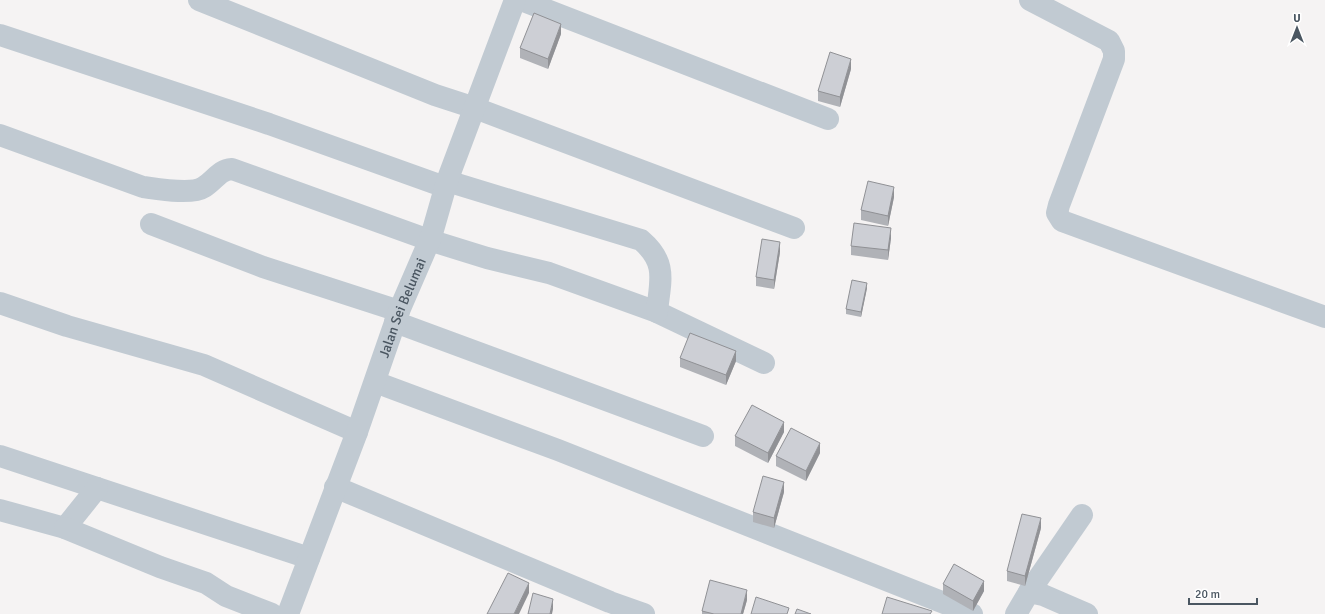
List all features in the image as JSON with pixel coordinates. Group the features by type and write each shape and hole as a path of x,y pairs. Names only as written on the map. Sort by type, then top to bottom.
{"street":[{"path":"199,0 427,92 475,108 794,228"},
{"name":"Jalan Sei Belumai","path":"288,614 357,432 397,317 429,240 446,184 515,0"},
{"path":"521,0 828,119"},
{"path":"1030,0 1108,41 1114,51 1114,59 1059,205 1057,212 1062,222 1325,317"},
{"path":"0,35 446,184 641,240 650,247 660,264 657,312"},
{"path":"0,135 143,188 197,190 204,188 224,170 232,169 429,240 488,258 549,273 657,312 764,363"},
{"path":"151,224 397,317 703,436"},
{"path":"0,303 67,326 204,365 357,432"},
{"path":"375,382 558,450 972,614"},
{"path":"0,456 309,558"},
{"path":"335,487 608,608 644,614"},
{"path":"65,528 97,488"},
{"path":"0,510 65,528 160,567 206,583 226,596 272,614"},
{"path":"1016,614 1029,592 1082,515"},
{"path":"1029,592 1043,595 1087,614"}],"building":[{"path":"534,13 561,24 548,59 520,48"},
{"path":"830,52 851,59 840,97 818,91"},
{"path":"868,181 894,187 888,216 861,210"},
{"path":"854,223 891,228 888,250 851,246"},
{"path":"762,239 780,242 774,280 756,277"},
{"path":"852,280 867,283 861,312 846,309"},
{"path":"690,333 736,351 726,375 680,358"},
{"path":"752,405 784,422 768,453 735,436"},
{"path":"791,428 820,443 806,471 776,456"},
{"path":"763,476 784,482 774,518 753,512"},
{"path":"1022,514 1041,518 1025,576 1007,571"},
{"path":"954,564 984,581 973,601 943,584"},
{"path":"508,573 529,583 514,614 487,614"},
{"path":"710,580 747,590 741,614 714,614 702,611"},
{"path":"533,593 553,599 550,614 528,614"},
{"path":"756,597 789,608 787,614 751,614"},
{"path":"887,597 932,611 930,614 882,614"},
{"path":"797,609 811,614 795,614"}]}
